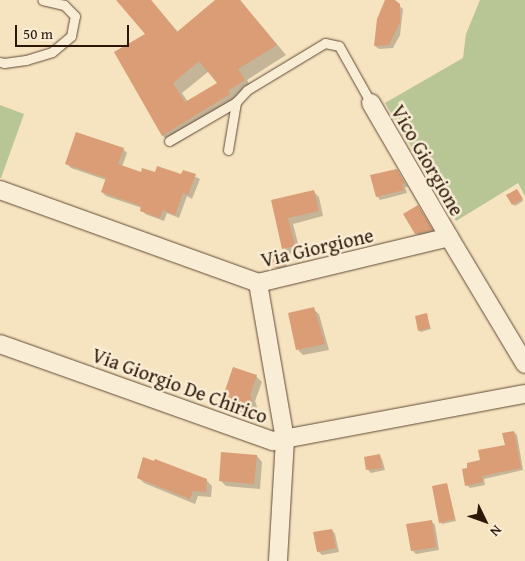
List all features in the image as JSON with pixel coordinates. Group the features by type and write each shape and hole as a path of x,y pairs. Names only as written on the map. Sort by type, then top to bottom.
{"street":[{"name":"Vico Giorgione","path":"371,103 450,237"},
{"name":"Via Giorgione","path":"0,190 258,283 450,237"},
{"path":"450,237 525,364"},
{"path":"258,283 285,439 278,561"},
{"name":"Via Giorgio De Chirico","path":"0,344 273,441 525,394"}],"lane":[{"path":"0,62 26,60 52,52 72,36 75,16 64,4 43,0"},
{"path":"169,141 236,102 247,90 325,43 339,46 371,103"},
{"path":"228,150 236,102"}],"green space":[{"path":"480,0 525,0 525,196 518,183 456,221 385,103 463,58 466,34"},
{"path":"0,105 24,114 1,178 0,178"}],"building":[{"path":"116,0 151,0 177,32 215,0 240,0 277,45 238,69 245,80 228,91 230,94 162,136 114,52 145,34","holes":["199,61 217,83 185,102 173,83"]},
{"path":"385,0 395,0 400,4 400,22 389,45 374,46 377,19"},
{"path":"76,132 124,148 118,164 141,172 142,168 155,172 157,166 181,174 183,170 196,174 188,195 183,193 175,215 163,210 160,218 140,211 141,206 101,192 106,178 65,164"},
{"path":"397,169 405,183 402,184 404,190 376,197 370,175"},
{"path":"517,189 523,199 512,205 506,195"},
{"path":"314,190 319,211 288,218 295,246 282,249 271,200"},
{"path":"418,205 433,230 415,234 403,214"},
{"path":"284,255 286,265 275,268 270,259"},
{"path":"314,307 325,344 296,350 288,313"},
{"path":"427,313 430,328 418,331 415,316"},
{"path":"233,367 257,375 250,395 252,400 247,414 220,405"},
{"path":"514,431 521,468 482,476 483,482 465,486 462,469 467,468 467,463 480,460 478,450 505,445 502,433"},
{"path":"221,452 257,455 254,484 219,481"},
{"path":"380,454 382,468 366,470 364,457"},
{"path":"143,457 154,461 155,459 207,479 206,492 193,491 190,499 137,478"},
{"path":"447,483 455,519 439,523 432,486"},
{"path":"432,520 436,547 411,551 406,524"},
{"path":"332,529 336,548 317,552 313,532"}]}
